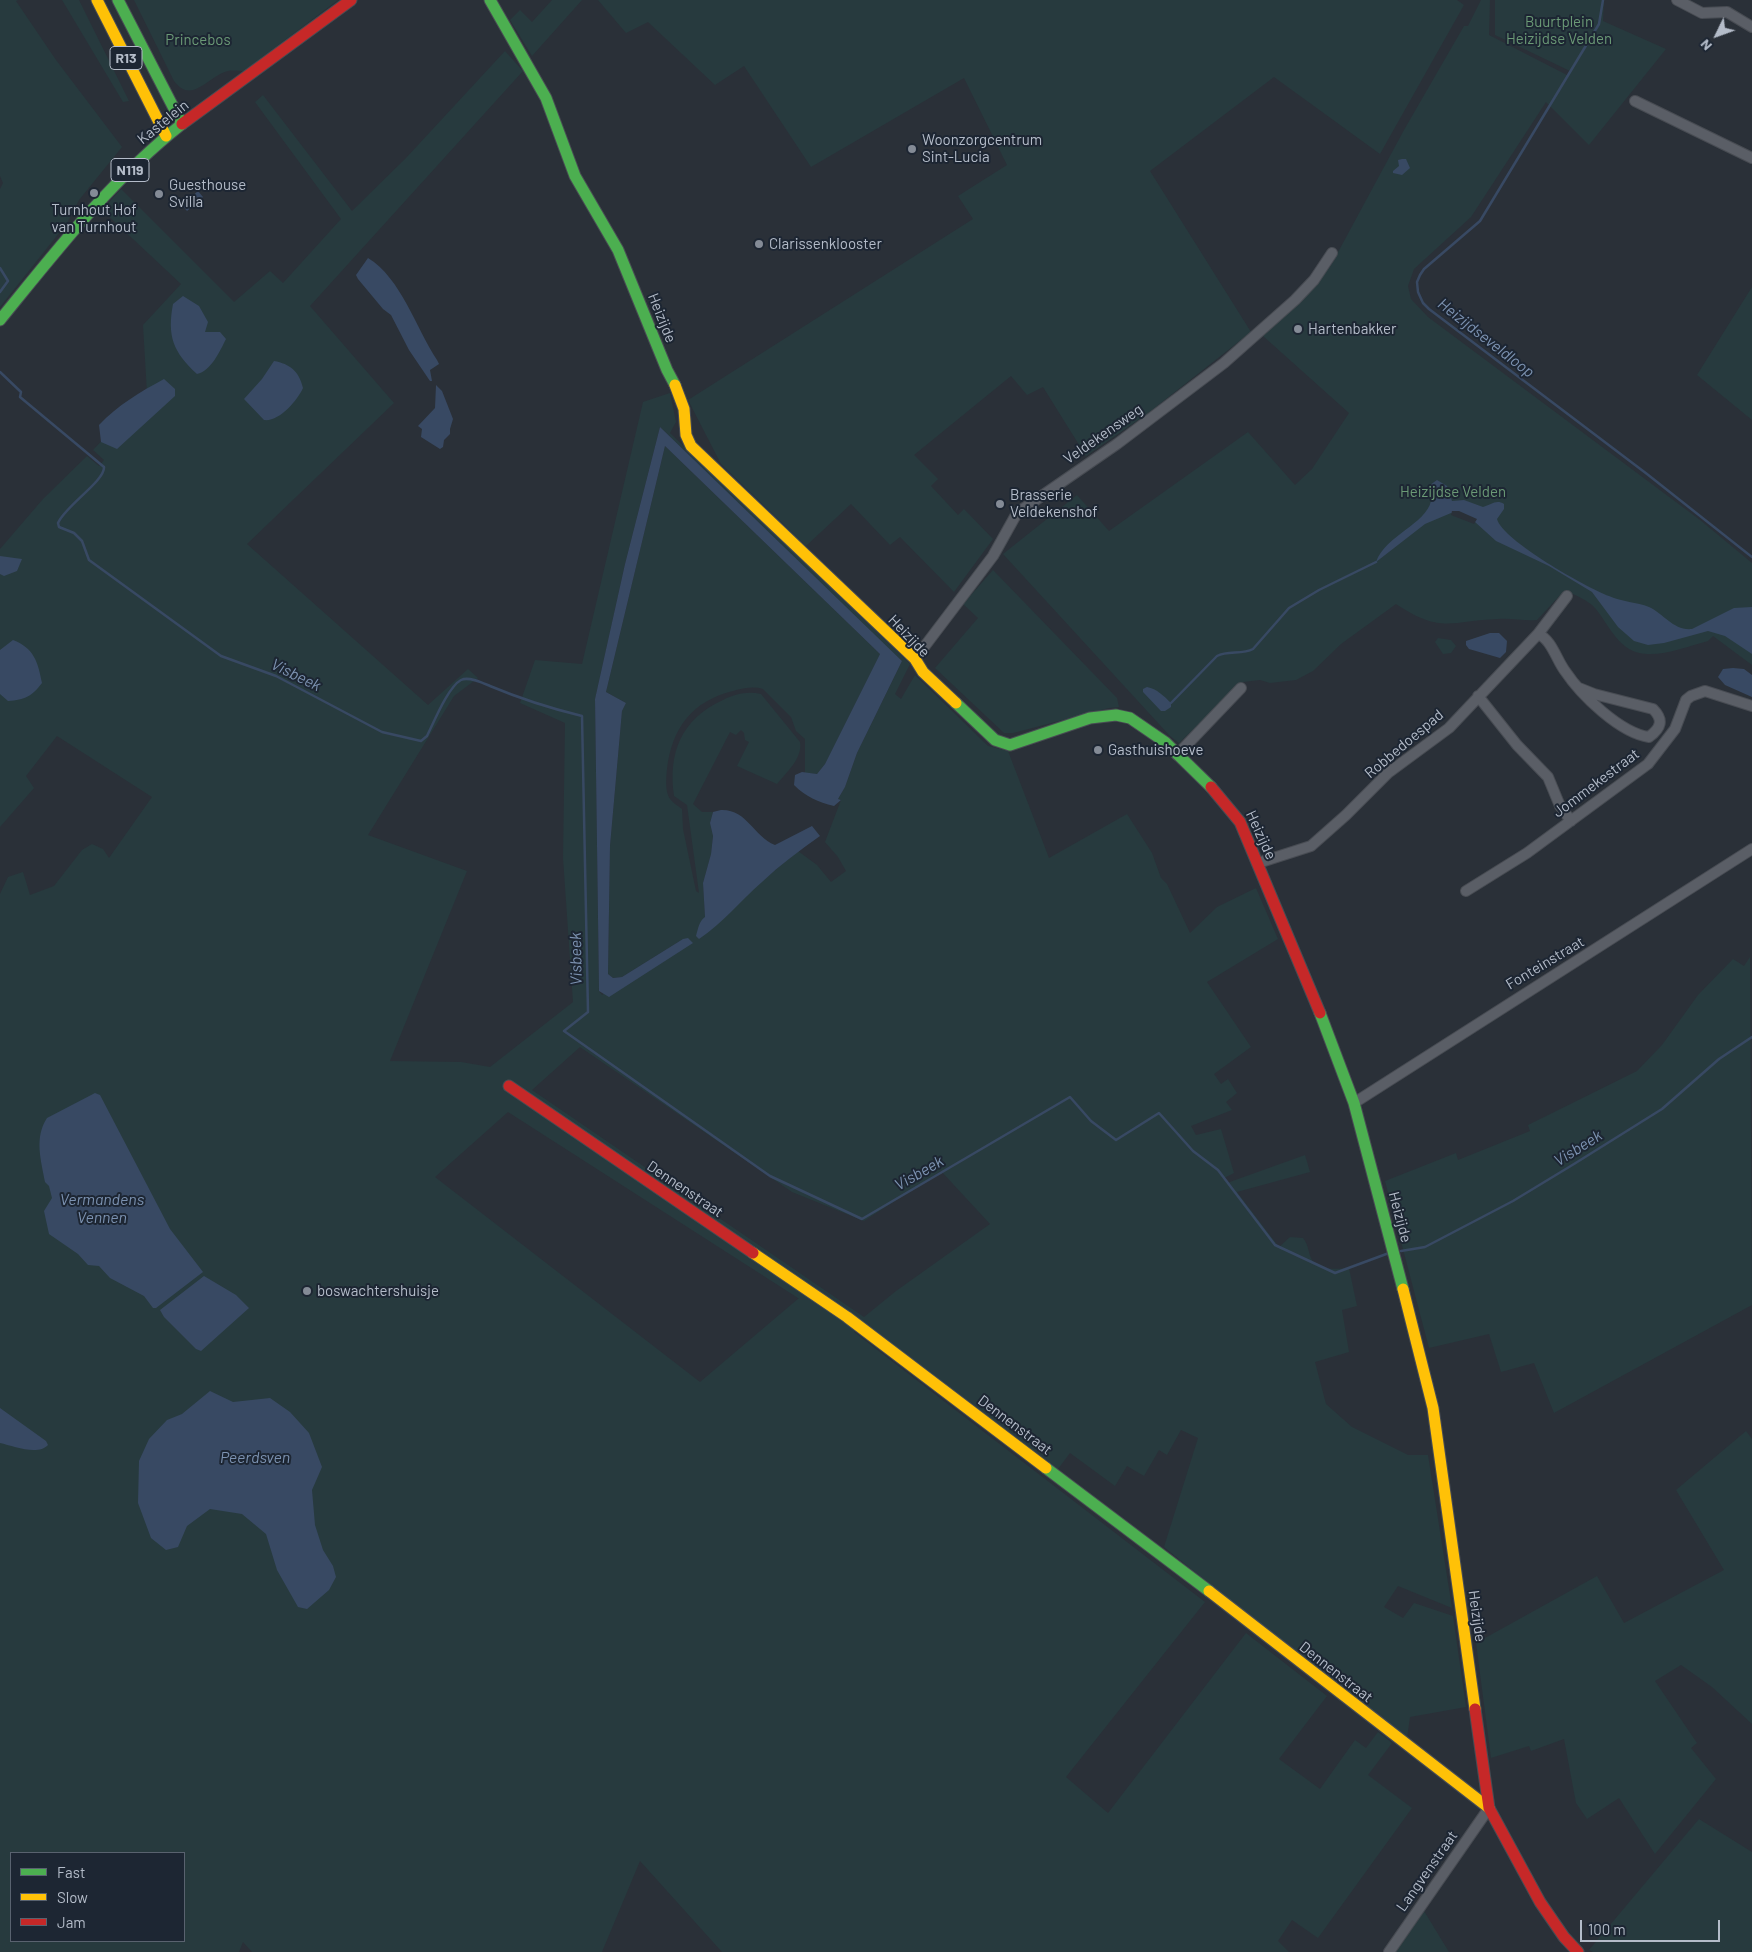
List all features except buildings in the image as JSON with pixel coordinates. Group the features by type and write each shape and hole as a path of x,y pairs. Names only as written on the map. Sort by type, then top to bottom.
{"street":[{"name":"R13","path":"97,0 166,136"},
{"name":"R13","path":"118,0 182,124"},
{"name":"Kastelein","path":"0,320 115,183 166,136 352,0"},
{"name":"Heizijde","path":"490,0 538,82 561,136 575,176 608,229 618,250 667,370 678,386 685,415 687,441 915,659 923,672 995,740 1010,745 1060,728 1118,715 1132,718 1145,725 1178,755 1228,804 1240,822 1332,1042 1354,1103 1433,1408 1484,1772 1485,1791 1489,1808 1543,1905 1568,1942 1578,1952"},
{"path":"1677,0 1702,13 1727,12 1752,27"},
{"path":"1635,101 1752,158"},
{"name":"Veldekensweg","path":"915,659 993,556 1017,513 1118,444 1224,363 1296,300 1314,280 1332,253"},
{"name":"Robbedoespad","path":"1258,864 1311,846 1346,816 1388,773 1449,728 1538,634 1566,596"},
{"path":"1538,634 1544,637 1565,672 1579,688 1603,711 1637,735 1649,737 1658,730 1661,724 1653,709 1594,694 1579,688"},
{"path":"1178,755 1242,688"},
{"name":"Jommekestraat","path":"1466,891 1527,853 1652,759 1675,728 1686,700 1696,693 1705,691 1752,706"},
{"path":"1478,696 1517,745 1548,777 1560,806 1571,821"},
{"name":"Fonteinstraat","path":"1354,1103 1752,849"},
{"name":"Dennenstraat","path":"509,1086 847,1317 1205,1588 1489,1808"},
{"name":"Langvenstraat","path":"1389,1952 1489,1808"}],"green space":[{"path":"0,0 18,0 16,1 56,60 122,147 79,200 67,223 0,307 0,189 3,183 0,176"},
{"path":"62,0 79,0 129,101 123,102"},
{"name":"Princebos","path":"134,0 338,0 244,71 228,71 194,90 187,90 181,88 174,81"},
{"path":"552,0 582,0 532,56 510,20 520,10 532,22"},
{"path":"598,0 1457,0 1464,5 1380,154 1274,77 1150,171 1251,332 1147,414 1086,456 1043,387 1027,395 1011,376 914,455 938,479 931,486 958,515 964,509 993,539 954,592 900,537 890,545 851,504 806,546 721,464 688,400 973,219 958,196 1007,165 964,78 811,167 744,66 715,85 648,22 626,33"},
{"name":"Heizijdse Velden","path":"1481,0 1490,0 1489,35 1567,75 1570,71 1495,35 1495,0 1604,0 1603,21 1666,49 1589,145 1546,102 1471,217 1414,269 1408,286 1411,299 1428,317 1700,520 1752,563 1752,665 1713,636 1708,641 1670,652 1647,654 1629,649 1616,637 1592,605 1564,591 1537,620 1503,619 1446,624 1424,619 1396,604 1341,644 1313,671 1296,680 1270,683 1260,680 1243,682 1179,743 1170,736 1003,554 1077,495 1109,531 1248,432 1295,485 1312,469 1349,413 1263,336 1330,267 1404,130 1464,26 1468,26"},
{"path":"505,51 523,71 310,306 394,403 247,544 428,705 468,669 478,678 454,696 368,835 467,871 390,1061 461,1062 490,1067 573,1002 563,858 565,723 520,703 535,660 582,664 643,402 670,393 676,422 670,433 910,664 895,694 901,699 915,675 988,746 1008,751 1049,858 1127,814 1152,853 1161,878 1167,884 1190,933 1217,907 1256,888 1278,939 1207,982 1251,1047 1214,1074 1221,1084 1228,1079 1237,1093 1226,1102 1232,1110 1191,1126 1196,1135 1221,1129 1234,1173 1224,1178 1227,1183 1305,1155 1310,1172 1237,1192 1279,1247 1290,1237 1303,1238 1315,1264 1324,1268 1349,1268 1357,1306 1342,1310 1349,1352 1315,1362 1326,1404 1352,1427 1408,1455 1428,1455 1452,1608 1398,1586 1384,1607 1403,1618 1414,1603 1453,1616 1466,1707 1410,1717 1407,1738 1274,1637 1164,1547 1198,1438 1181,1430 1167,1455 1159,1450 1144,1476 1127,1466 1115,1486 1070,1453 1058,1469 862,1322 854,1332 1205,1602 1066,1777 1108,1813 1246,1633 1327,1696 1279,1759 1320,1789 1355,1740 1366,1748 1378,1732 1392,1743 1368,1775 1412,1808 1318,1938 1292,1920 1278,1941 1289,1952 722,1952 640,1861 602,1952 252,1952 243,1942 239,1952 0,1952 0,894 8,877 23,872 30,895 54,886 82,850 92,844 103,849 109,858 152,797 57,736 26,776 34,788 0,827 0,549 43,499 87,456 99,466 104,460 93,450 147,393 143,325 181,284 102,210 121,189 234,302 270,271 283,283 341,219 255,102 263,95 352,211 406,158","holes":["660,427 902,661 857,753 845,787 838,799 841,800 825,842 838,857 846,871 831,882 817,865 798,851 762,881 705,917 703,883 711,854 713,836 710,823 713,812 702,812 693,804 730,732 736,735 741,730 744,733 745,740 749,742 737,766 777,784 799,754 800,742 761,694 756,693 741,694 723,700 709,708 687,727 680,739 673,766 674,796 687,805 699,893 696,891 683,829 682,809 668,796 666,781 674,741 686,718 695,709 719,696 745,688 763,689 791,717 796,731 805,739 805,773 817,774 825,764 880,654 665,446 606,692 626,703 622,711 610,846 608,974 613,978 622,977 683,939 602,995 599,991 595,699 625,564","580,1047 792,1192 864,1221 941,1171 990,1224 896,1291 864,1317 532,1090","508,1112 798,1298 799,1298 700,1382 435,1177"]},
{"path":"1752,287 1752,420 1697,375"},
{"path":"993,570 1117,698 1119,707 1013,733 1004,733 935,668 978,618 963,604"},
{"path":"1438,638 1451,640 1456,646 1451,653 1443,654 1435,642"},
{"path":"1750,957 1752,1305 1554,1413 1534,1363 1501,1372 1489,1334 1429,1348 1385,1181 1456,1153 1458,1160 1530,1131 1528,1125 1637,1071 1662,1045 1698,995 1733,959 1744,966"},
{"path":"1746,1431 1752,1439 1752,1724 1712,1687 1681,1665 1655,1681 1697,1743 1691,1748 1716,1779 1655,1854 1619,1798 1587,1819 1576,1803 1564,1739 1531,1751 1529,1746 1491,1758 1476,1643 1597,1576 1624,1623 1724,1570 1676,1490"},
{"path":"1699,1819 1752,1852 1752,1952 1593,1952 1589,1950"},
{"path":"1424,1911 1449,1952 1396,1952"}],"water":[{"path":"1406,159 1410,168 1402,175 1393,173 1399,166 1398,160"},
{"path":"198,191 203,197 187,211 182,205"},
{"path":"368,258 380,267 399,291 437,360 439,364 430,370 432,381 430,381 409,350 391,315 383,309 358,279 356,275"},
{"path":"183,296 199,306 208,322 205,332 220,332 226,339 211,365 197,374 177,351 172,334 171,315 173,304"},
{"path":"274,361 285,364 293,369 299,377 303,388 287,410 276,418 264,420 244,399 262,379"},
{"path":"164,379 175,389 175,396 117,449 101,442 99,425 130,399"},
{"path":"436,385 442,391 453,419 450,434 444,440 443,447 440,449 421,437 422,429 418,426 435,408"},
{"path":"660,427 902,661 857,753 845,787 838,799 841,800 834,806 817,801 803,793 794,785 795,775 802,772 817,774 825,764 880,654 665,446 606,692 626,703 622,711 610,846 608,974 613,978 622,977 683,939 688,938 693,943 609,997 599,991 595,699 625,564"},
{"path":"1437,480 1447,486 1452,501 1464,500 1483,507 1496,502 1504,504 1504,509 1497,519 1502,528 1529,550 1583,584 1614,598 1649,607 1674,625 1692,629 1734,608 1752,607 1752,654 1725,636 1708,631 1664,643 1648,645 1634,641 1618,627 1592,592 1549,566 1496,541 1475,522 1451,513 1425,524 1376,562 1388,544 1428,509 1431,501 1430,485"},
{"path":"0,556 22,559 17,571 4,576 0,574"},
{"path":"1490,633 1499,633 1507,641 1506,652 1500,658 1469,649 1466,645 1466,641"},
{"path":"13,640 26,647 34,657 42,683 28,696 19,700 8,701 0,694 0,650"},
{"path":"1723,669 1744,669 1752,675 1752,697 1725,685 1718,677"},
{"path":"1147,687 1163,695 1171,703 1171,707 1161,711 1143,692 1143,689"},
{"path":"721,810 730,811 744,818 761,836 775,845 812,826 820,836 776,870 716,926 699,939 696,936 697,931 705,917 703,883 711,854 713,836 710,823 713,812"},
{"name":"Vermandens Vennen","path":"95,1093 100,1095 170,1229 203,1272 156,1308 153,1308 144,1296 110,1278 99,1266 88,1265 78,1254 49,1234 44,1211 52,1198 49,1186 45,1182 40,1157 40,1141 43,1126 47,1118"},
{"path":"204,1276 236,1295 249,1308 201,1351 196,1349 164,1317 160,1310"},
{"name":"Peerdsven","path":"210,1391 233,1402 270,1398 290,1412 309,1433 322,1467 312,1490 315,1525 323,1550 333,1566 336,1577 329,1590 307,1609 298,1607 277,1570 266,1534 242,1514 210,1509 187,1526 178,1547 166,1550 151,1538 138,1503 139,1461 149,1439 167,1420 182,1414"},
{"path":"0,1408 46,1441 48,1445 38,1450 32,1450 0,1443"}],"pier":[{"path":"1452,511 1459,511 1477,519 1474,524 1451,515"}],"waterway":[{"name":"Heizijdseveldloop","path":"1603,0 1599,24 1480,221 1424,269 1417,282 1418,292 1423,303 1429,309 1647,474 1752,557"},
{"name":"Visbeek","path":"0,268 8,281 0,292"},
{"name":"Visbeek","path":"0,372 21,392 20,397 104,467 103,473 98,479 62,516 58,523 59,527 74,533 82,541 89,560 221,656 276,676 382,732 421,741 427,736 451,690 464,679 476,680 535,703 582,716 588,1012 564,1031 770,1176 862,1219 1070,1097 1091,1121 1116,1140 1159,1113 1193,1151 1218,1170 1275,1245 1335,1273 1389,1253"},
{"path":"1171,703 1217,656 1253,649 1289,608 1319,590 1376,562"},
{"name":"Visbeek","path":"1401,1251 1425,1247 1513,1201 1574,1164 1662,1109 1719,1059 1752,1037"}],"traffic: fast":[{"path":"0,320 108,192 182,124 118,0"},
{"path":"490,0 546,98 575,176 618,250 667,370 675,385"},
{"path":"956,703 995,740 1010,745 1090,718 1116,715 1130,718 1165,742 1211,787"},
{"path":"1320,1013 1354,1103 1403,1289"},
{"path":"1046,1468 1209,1591"}],"traffic: slow":[{"path":"97,0 166,136"},
{"path":"675,385 684,409 686,435 691,446 915,659 923,672 956,703"},
{"path":"753,1253 847,1317 1046,1468"},
{"path":"1403,1289 1433,1408 1475,1709"},
{"path":"1209,1591 1489,1808"}],"traffic: jam":[{"path":"182,124 351,0"},
{"path":"1211,787 1240,822 1320,1013"},
{"path":"509,1086 753,1253"},
{"path":"1475,1709 1489,1808 1540,1902 1564,1937 1578,1952"}],"place":[{"name":"Woonzorgcentrum Sint-Lucia","path":"912,149"},
{"name":"Turnhout Hof van Turnhout","path":"94,193"},
{"name":"Guesthouse Svilla","path":"159,194"},
{"name":"Clarissenklooster","path":"759,244"},
{"name":"Hartenbakker","path":"1298,329"},
{"name":"Brasserie Veldekenshof","path":"1000,504"},
{"name":"Gasthuishoeve","path":"1098,750"},
{"name":"boswachtershuisje","path":"307,1291"}],"park label":[{"name":"Buurtplein Heizijdse Velden","path":"1559,30"}]}
